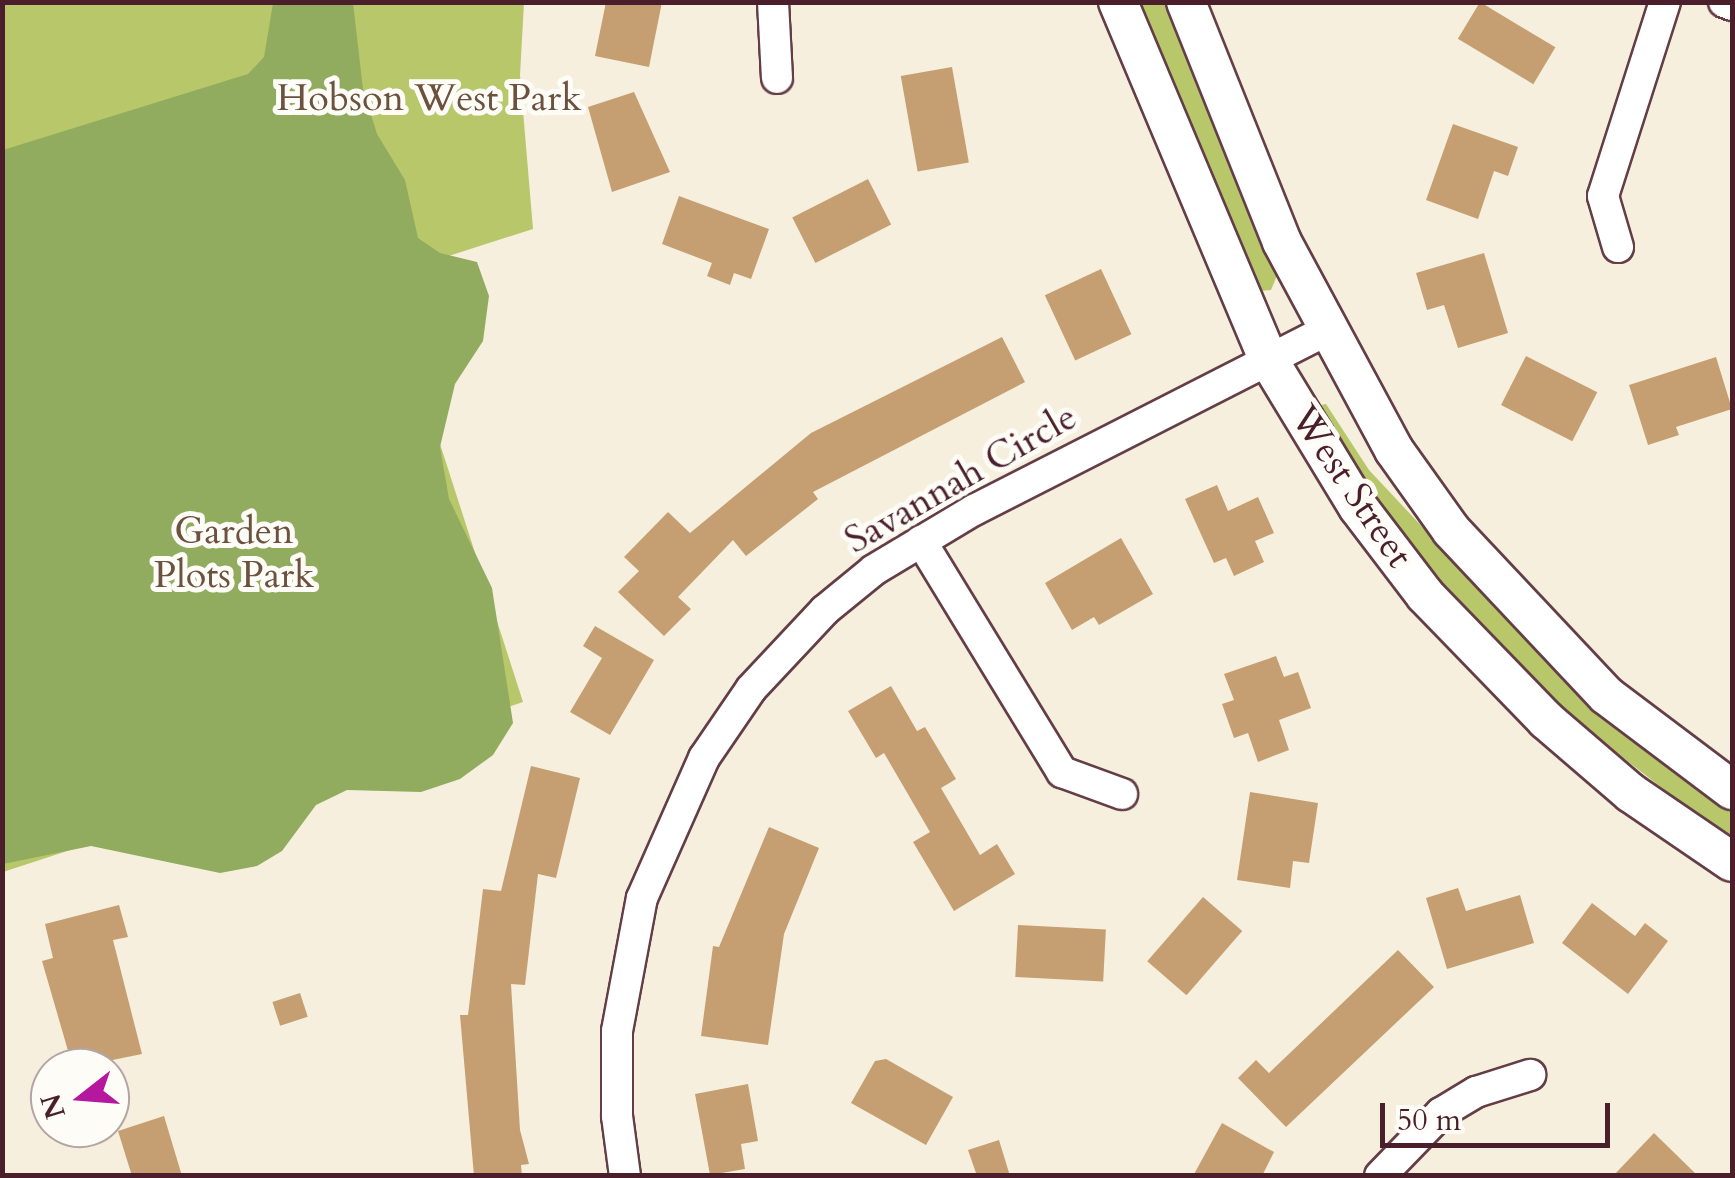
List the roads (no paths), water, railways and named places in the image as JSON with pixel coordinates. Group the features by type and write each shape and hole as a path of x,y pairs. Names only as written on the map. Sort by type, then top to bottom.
{"street":[{"path":"773,2 776,78"},
{"name":"West Street","path":"1118,2 1268,360 1358,507 1425,595 1587,756 1732,862"},
{"name":"West Street","path":"1186,2 1282,242 1325,331 1394,450 1462,542 1606,695 1732,790"},
{"path":"1618,247 1603,196 1664,2"},
{"path":"1724,2 1732,5"},
{"name":"Savannah Circle","path":"624,1176 616,1116 620,1014 642,898 673,817 704,758 770,666 838,600 921,541 1325,331"},
{"path":"921,541 1062,772 1122,794"},
{"path":"1380,1176 1441,1113 1476,1092 1530,1076"}],"park label":[{"name":"Hobson West Park","path":"429,99"},
{"name":"Garden Plots Park","path":"234,554"}]}
